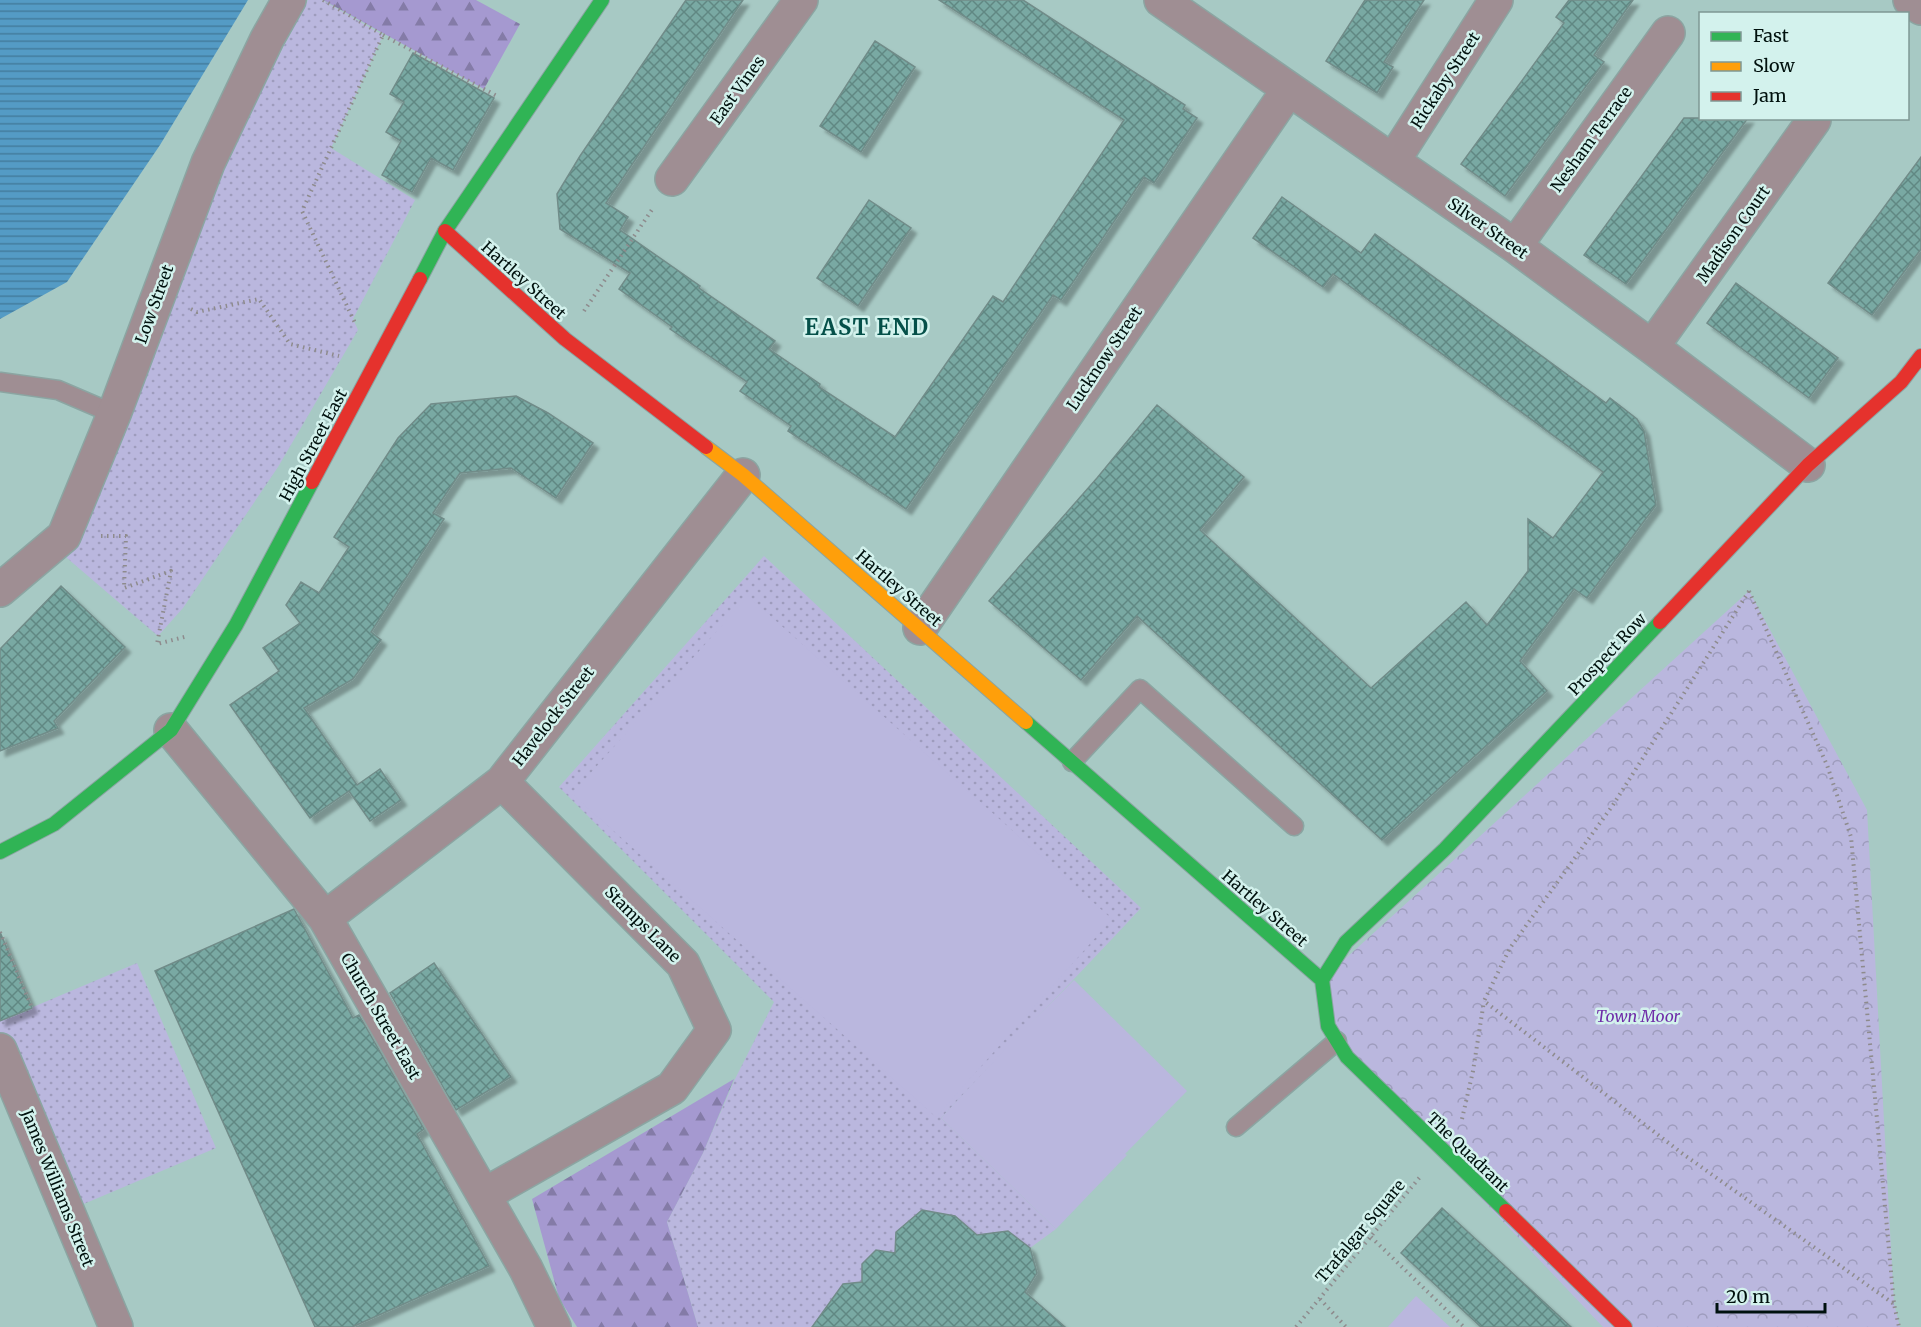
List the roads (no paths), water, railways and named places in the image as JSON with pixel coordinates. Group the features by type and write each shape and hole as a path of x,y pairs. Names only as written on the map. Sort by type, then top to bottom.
{"street":[{"name":"Low Street","path":"0,590 64,536 114,414 207,163 267,39 289,0"},
{"name":"High Street East","path":"0,852 54,825 171,730 236,625 445,231 602,0"},
{"name":"East Vines","path":"672,179 801,0"},
{"name":"Silver Street","path":"1161,0 1515,246 1808,465"},
{"name":"Rickaby Street","path":"1393,160 1496,0"},
{"path":"1910,0 1921,8"},
{"name":"Nesham Terrace","path":"1515,246 1668,33"},
{"name":"Lucknow Street","path":"920,628 1289,89"},
{"name":"Madison Court","path":"1652,347 1814,120"},
{"name":"Hartley Street","path":"445,231 565,339 743,475 1322,980"},
{"name":"Prospect Row","path":"1322,980 1346,942 1445,849 1808,465 1902,382 1921,356"},
{"name":"Havelock Street","path":"325,918 501,782 743,475"},
{"name":"Church Street East","path":"171,730 325,918 526,1269 554,1327"},
{"name":"Stamps Lane","path":"484,1195 672,1088 714,1030 683,964 501,782"},
{"name":"The Quadrant","path":"1322,980 1328,1026 1347,1057 1625,1327"},
{"name":"James Williams Street","path":"2,1060 116,1327"}],"lane":[{"path":"0,382 58,390 114,414"},
{"path":"1072,762 1140,689 1294,826"},
{"path":"1236,1126 1337,1041"}],"district":[{"name":"EAST END","path":"867,327"}],"park label":[{"name":"Town Moor","path":"1638,1016"}]}
